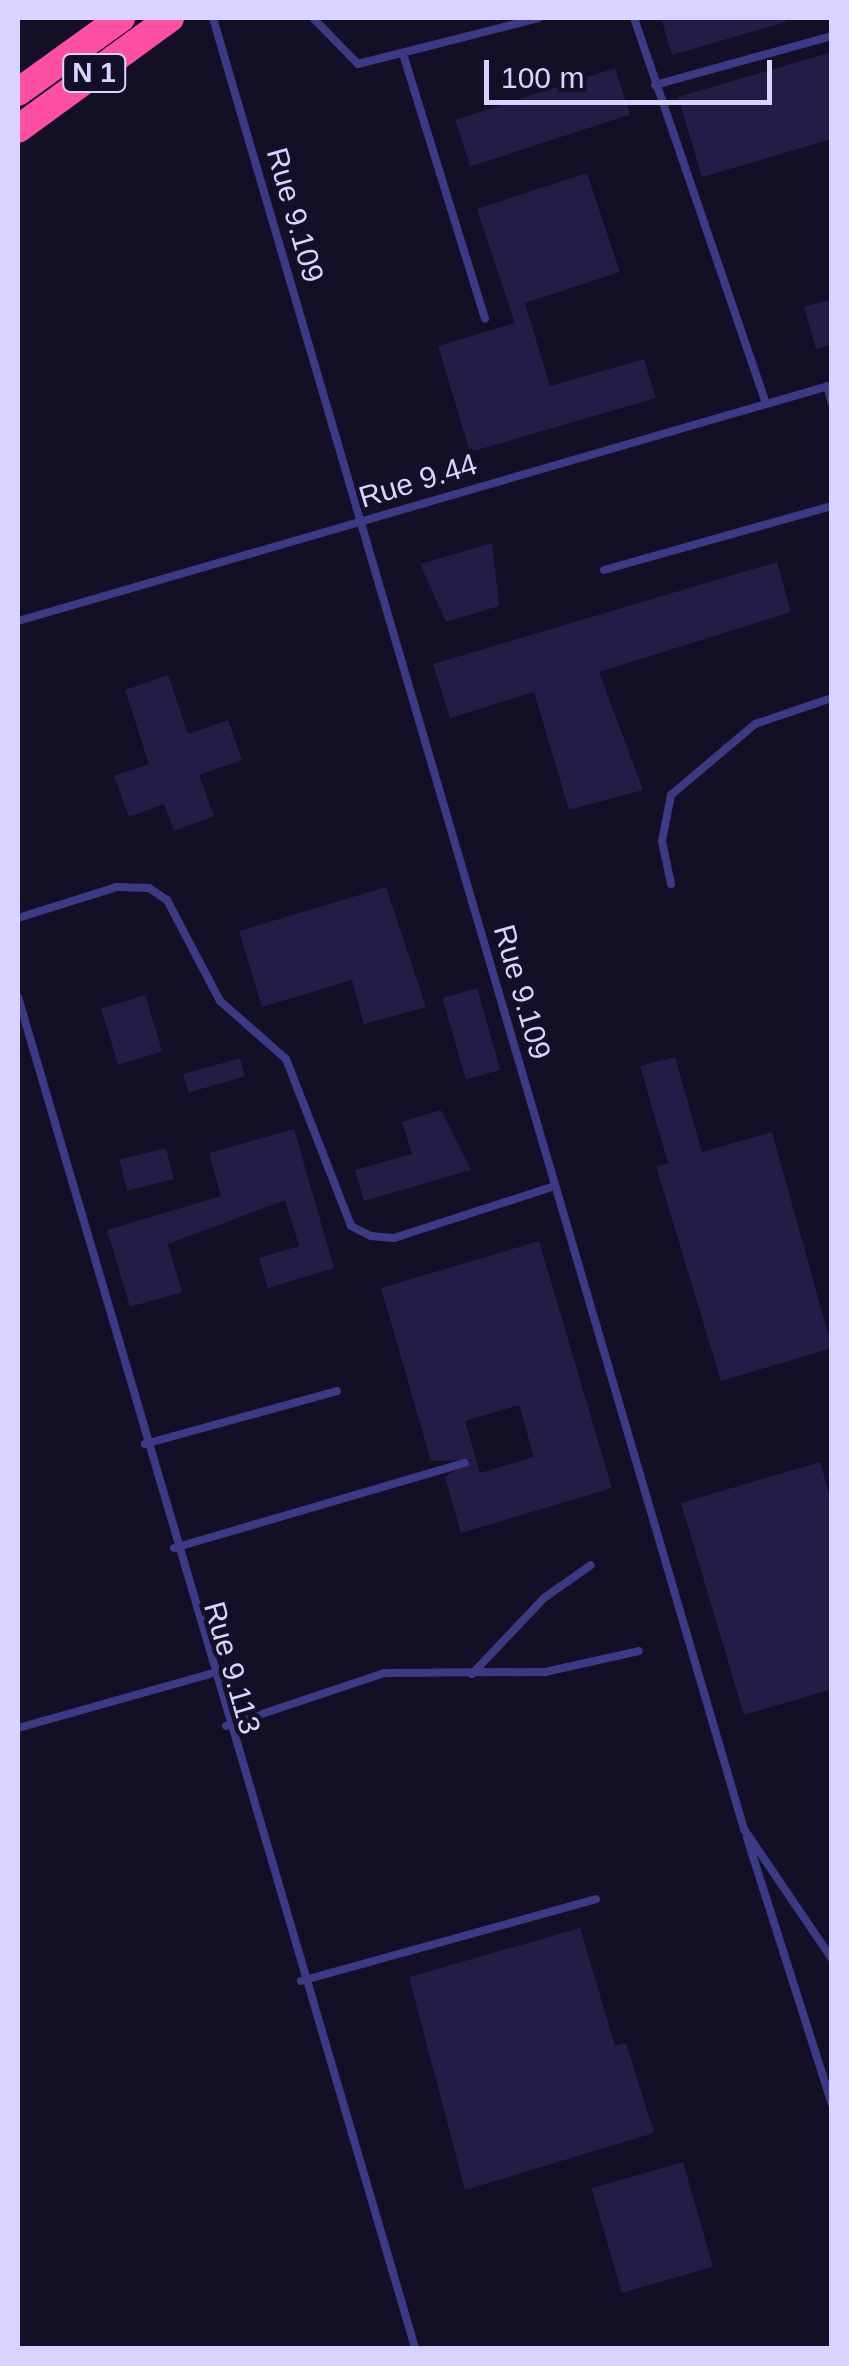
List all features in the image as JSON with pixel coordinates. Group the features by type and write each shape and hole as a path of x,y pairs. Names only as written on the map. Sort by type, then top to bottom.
{"highway":[{"name":"N 1","path":"18,92 121,18"},
{"name":"N 1","path":"18,128 170,18"}],"lane":[{"name":"Rue 9.109","path":"213,18 744,1830 832,1959"},
{"path":"312,18 350,61 404,57 538,18"},
{"path":"634,18 766,403"},
{"path":"655,86 832,36"},
{"path":"404,57 485,319"},
{"name":"Rue 9.44","path":"18,622 829,386"},
{"path":"829,386 832,403"},
{"path":"604,570 832,506"},
{"path":"671,884 662,841 670,796 755,724 832,698"},
{"path":"18,918 118,887 149,888 167,900 220,1001 286,1059 351,1226 370,1236 394,1238 555,1186"},
{"name":"Rue 9.113","path":"18,997 210,1674 415,2348"},
{"path":"145,1444 337,1392"},
{"path":"174,1548 464,1463"},
{"path":"472,1674 544,1598 591,1565"},
{"path":"226,1726 384,1673 544,1672 639,1651"},
{"path":"18,1728 210,1674"},
{"path":"744,1830 832,2104"},
{"path":"301,1981 596,1899"}],"building":[{"path":"661,18 785,18 786,22 672,55"},
{"path":"832,52 832,139 702,177 678,97"},
{"path":"615,68 630,115 470,167 455,120"},
{"path":"587,173 620,272 525,303 550,386 644,359 656,398 470,452 438,346 515,323 477,209"},
{"path":"832,299 832,344 816,349 804,307"},
{"path":"492,543 499,606 446,622 420,564"},
{"path":"777,562 791,612 599,672 643,790 569,810 534,692 450,718 433,664"},
{"path":"168,675 188,734 228,720 242,760 199,775 214,816 174,831 164,804 129,817 114,776 149,764 125,690"},
{"path":"386,887 426,1007 364,1024 352,980 262,1007 239,931"},
{"path":"477,988 500,1070 466,1080 442,998"},
{"path":"145,995 162,1051 118,1065 101,1008"},
{"path":"675,1057 702,1152 772,1132 832,1348 721,1381 656,1166 668,1163 640,1066"},
{"path":"240,1058 245,1076 189,1093 183,1074"},
{"path":"441,1110 471,1170 364,1201 355,1170 412,1154 402,1122"},
{"path":"294,1129 334,1268 268,1288 259,1258 299,1246 285,1200 168,1244 182,1292 130,1307 107,1230 221,1196 209,1153"},
{"path":"166,1148 174,1179 127,1191 119,1160"},
{"path":"539,1241 612,1488 461,1533 445,1477 472,1460 431,1461 381,1288","holes":["519,1405 534,1457 480,1473 465,1421"]},
{"path":"820,1462 832,1503 832,1689 744,1715 681,1503"},
{"path":"580,1928 615,2046 626,2043 654,2133 465,2190 409,1977"},
{"path":"683,2162 713,2267 622,2293 592,2188"}]}
